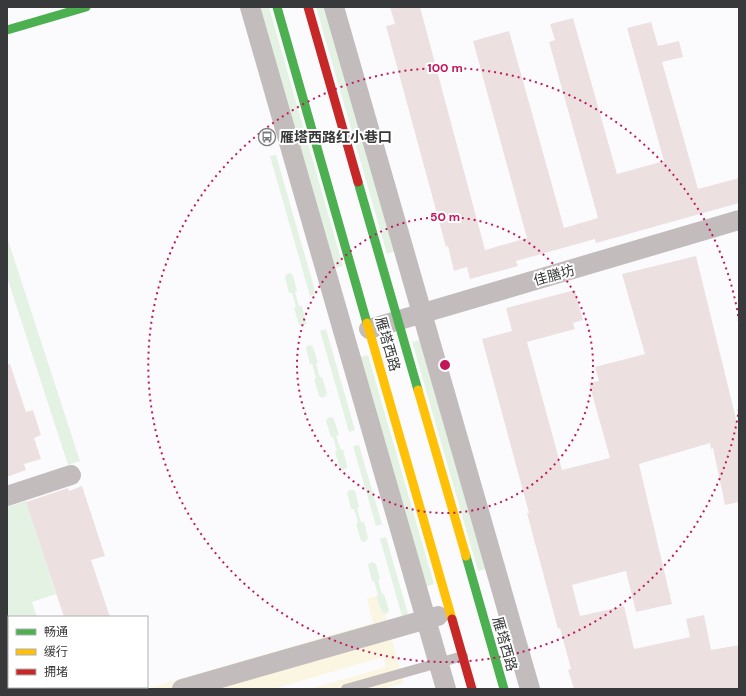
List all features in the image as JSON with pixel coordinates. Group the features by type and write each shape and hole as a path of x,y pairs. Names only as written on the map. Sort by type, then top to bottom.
{"main road":[{"path":"7,30 86,7"},
{"name":"雁塔西路","path":"277,7 472,689"},
{"name":"雁塔西路","path":"308,7 504,689"}],"street":[{"path":"250,7 446,689"},
{"path":"334,7 530,689"},
{"name":"佳膳坊","path":"369,329 739,220"},
{"path":"7,496 72,475"},
{"path":"182,689 450,612"}],"lane":[{"path":"346,689 463,656"}],"green space":[{"path":"255,7 269,7 343,266 330,270"},
{"path":"316,7 330,7 399,250 387,254"},
{"path":"276,155 316,294 310,296 270,156"},
{"path":"7,237 80,461 68,465 7,277"},
{"path":"290,273 293,275 297,291 295,292 299,306 302,306 306,322 306,324 302,326 299,325 294,308 296,307 292,293 289,293 285,277"},
{"path":"326,329 355,430 349,432 320,331"},
{"path":"425,339 490,568 478,571 412,342"},
{"path":"310,345 313,347 318,363 316,363 320,378 322,377 327,393 326,396 322,398 319,396 314,379 316,379 312,364 310,365 306,348"},
{"path":"368,355 434,584 421,588 356,358"},
{"path":"331,417 334,419 339,435 336,436 341,450 343,449 347,466 347,468 343,470 340,469 335,452 337,451 333,437 331,437 326,421"},
{"path":"359,445 382,524 376,526 353,446"},
{"path":"349,490 355,491 359,507 357,508 361,522 364,522 368,538 364,542 361,541 356,524 358,523 354,509 351,509 347,493"},
{"path":"26,501 56,594 32,602 37,616 8,616 8,632 7,632 7,507"},
{"path":"386,537 408,614 402,616 380,539"},
{"path":"373,562 376,564 380,579 378,580 389,610 387,614 382,613 376,596 378,595 374,581 372,581 368,565 369,563"}],"sand":[{"path":"376,596 382,613 385,614 404,683 384,689 309,689 386,667 383,657 273,689 145,689 373,623 367,599"}],"building":[{"path":"390,7 420,7 485,250 527,238 473,41 509,31 564,228 598,218 549,42 555,40 550,24 573,18 617,174 664,161 627,28 651,22 658,46 679,41 683,57 662,62 698,189 739,178 739,203 596,243 595,239 516,261 518,266 470,279 467,267 454,271 448,246 446,247 386,26 395,24"},
{"path":"696,256 739,431 739,502 725,505 713,448 711,449 710,443 639,464 672,604 636,612 626,571 572,585 580,616 624,606 634,649 690,637 686,619 704,615 711,650 739,645 739,689 574,689 568,670 571,669 560,628 558,629 527,513 529,513 482,339 512,331 506,308 575,290 583,320 573,323 575,329 527,342 562,470 610,458 589,383 599,381 595,367 645,354 622,274"},
{"path":"7,364 10,364 26,412 33,410 41,435 34,438 41,459 24,464 26,470 7,477"},
{"path":"82,486 105,556 91,560 110,616 64,616 26,502 68,488 69,491"}],"traffic: fast":[{"path":"7,30 86,7"},
{"path":"277,7 367,323"},
{"path":"358,182 418,390"},
{"path":"466,556 504,689"}],"traffic: slow":[{"path":"367,323 452,619"},
{"path":"418,390 466,556"}],"traffic: jam":[{"path":"308,7 358,182"},
{"path":"452,619 472,689"}],"place":[{"name":"雁塔西路红小巷口","path":"267,137"}]}
